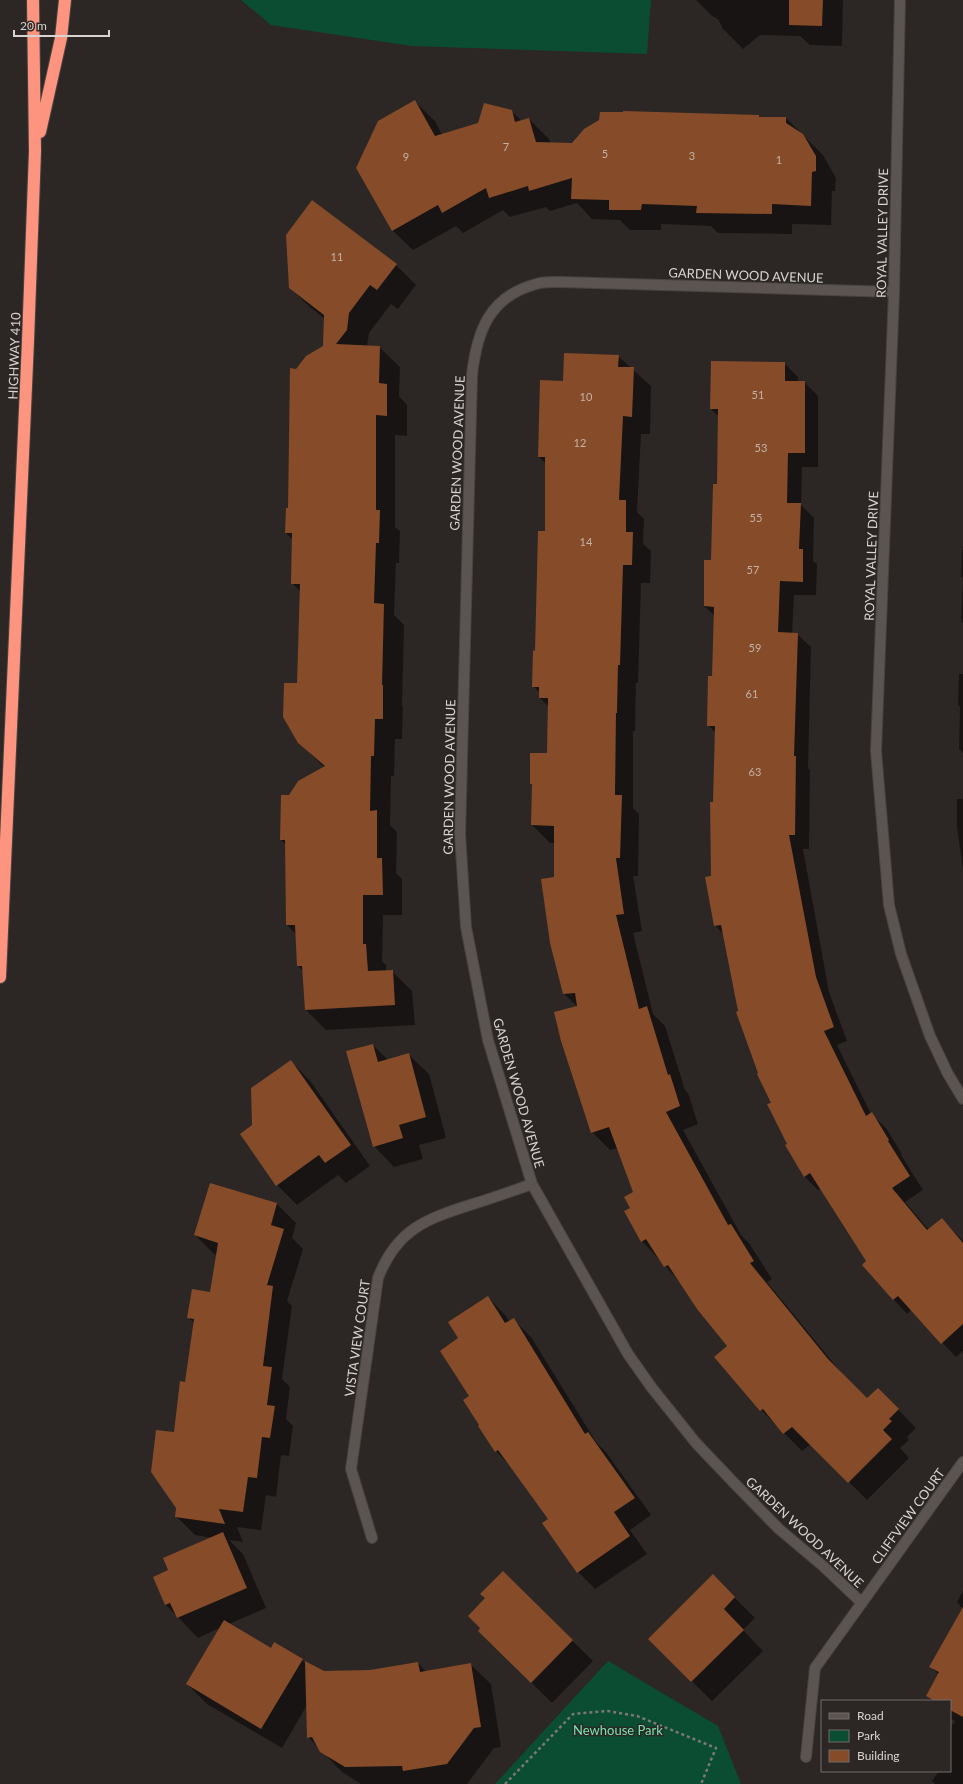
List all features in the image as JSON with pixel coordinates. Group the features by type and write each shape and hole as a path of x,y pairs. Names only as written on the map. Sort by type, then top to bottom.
{"highway":[{"name":"HIGHWAY 410","path":"0,977 28,349 35,151 33,0"},
{"path":"35,151 62,38 65,0"}],"street":[{"name":"ROYAL VALLEY DRIVE","path":"900,0 894,292 876,751 889,905 901,954 930,1036 948,1074 963,1099"},
{"name":"GARDEN WOOD AVENUE","path":"862,1603 823,1566 779,1529 736,1485 696,1443 652,1388 628,1354 532,1184 488,1040 466,928 460,834 472,375 474,355 487,318 500,303 519,291 538,283 569,282 894,292"},
{"name":"VISTA VIEW COURT","path":"372,1538 351,1469 378,1278 385,1261 399,1242 414,1228 434,1217 532,1184"},
{"name":"CLIFFVIEW COURT","path":"806,1757 815,1668 963,1462"}],"path":[{"path":"505,1784 573,1714 608,1711 637,1716 716,1748 701,1784"}],"green space":[{"path":"241,0 651,0 647,54 412,46 271,25"},
{"name":"Newhouse Park","path":"608,1661 718,1726 741,1784 495,1784"}],"building":[{"path":"789,0 823,0 822,26 789,25"},
{"path":"415,100 435,136 478,123 484,103 512,110 515,122 529,118 536,142 572,143 584,129 599,120 600,112 623,111 786,117 786,123 803,134 816,156 816,171 812,172 811,206 772,204 772,214 696,213 697,206 642,204 641,210 609,210 609,200 571,199 572,178 529,191 528,186 489,198 486,188 442,213 438,205 392,231 356,168 378,121"},
{"path":"312,200 397,264 377,290 370,285 349,313 347,330 336,344 380,346 379,383 387,384 387,416 376,415 376,510 380,510 379,543 376,543 374,603 384,604 382,685 383,719 375,719 374,756 371,756 370,811 377,810 377,858 382,858 383,895 363,895 363,944 366,944 368,971 393,970 395,1005 305,1010 302,966 297,966 295,925 286,925 285,840 280,840 281,795 289,795 298,781 325,766 298,743 283,717 284,683 297,683 300,584 291,584 292,533 285,533 286,508 288,508 290,368 296,369 306,356 323,346 324,315 289,288 286,235"},
{"path":"564,353 619,355 618,367 634,367 632,417 623,416 619,500 626,500 626,532 633,532 632,565 623,565 620,665 618,665 616,713 615,795 622,795 620,858 616,858 624,914 616,915 639,1009 647,1006 668,1075 670,1074 680,1106 666,1112 728,1225 731,1224 754,1261 750,1263 828,1359 867,1398 878,1388 899,1409 889,1419 892,1421 883,1430 892,1439 848,1483 792,1427 783,1434 763,1409 760,1411 714,1357 727,1346 697,1309 668,1265 664,1267 646,1239 641,1242 624,1211 630,1208 624,1197 633,1192 609,1127 591,1133 561,1041 554,1012 577,1006 575,993 563,994 550,943 541,879 554,877 554,826 531,825 532,784 530,784 530,753 547,753 548,698 539,698 539,687 532,687 533,650 535,651 538,531 545,531 545,457 538,457 540,380 563,381"},
{"path":"711,361 785,362 785,381 805,381 805,453 788,453 787,503 801,503 799,549 803,549 803,582 780,581 778,632 798,633 794,756 796,756 795,835 789,835 816,977 834,1027 824,1031 866,1116 872,1112 910,1176 892,1188 927,1230 942,1218 963,1243 963,1324 941,1344 898,1296 893,1300 862,1265 866,1261 810,1173 804,1177 785,1145 787,1144 767,1104 771,1103 757,1074 758,1073 736,1012 738,1011 721,925 714,926 705,877 711,876 710,802 713,802 715,726 707,726 708,676 712,676 714,607 704,606 704,560 711,560 713,484 717,484 718,409 710,409"},
{"path":"373,1044 378,1062 409,1053 426,1117 399,1125 403,1138 373,1147 346,1051"},
{"path":"291,1060 351,1145 325,1163 319,1155 276,1186 240,1134 252,1125 251,1088"},
{"path":"210,1183 277,1203 271,1225 284,1229 267,1285 273,1286 263,1366 272,1367 267,1405 275,1406 270,1438 262,1437 257,1478 248,1477 243,1512 219,1509 225,1524 175,1517 176,1508 151,1472 156,1430 174,1432 180,1381 185,1382 194,1319 187,1318 192,1289 210,1292 218,1243 194,1235"},
{"path":"488,1296 505,1323 514,1318 585,1434 588,1432 635,1498 614,1512 630,1536 577,1573 542,1523 548,1519 498,1450 495,1452 478,1426 479,1425 463,1400 469,1396 440,1351 458,1338 448,1322"},
{"path":"223,1532 247,1588 177,1618 170,1603 165,1605 153,1577 168,1570 163,1558"},
{"path":"503,1571 573,1640 531,1683 478,1631 480,1628 468,1616 485,1598 480,1594"},
{"path":"713,1574 735,1597 724,1609 744,1630 691,1682 648,1639"},
{"path":"963,1607 963,1717 951,1711 951,1700 932,1700 926,1696 939,1672 929,1667"},
{"path":"224,1620 271,1648 274,1642 303,1659 261,1729 186,1684"},
{"path":"305,1661 324,1671 370,1670 418,1662 420,1672 471,1663 481,1727 474,1728 447,1764 403,1771 402,1766 345,1767 320,1752 312,1737 307,1738"}]}
